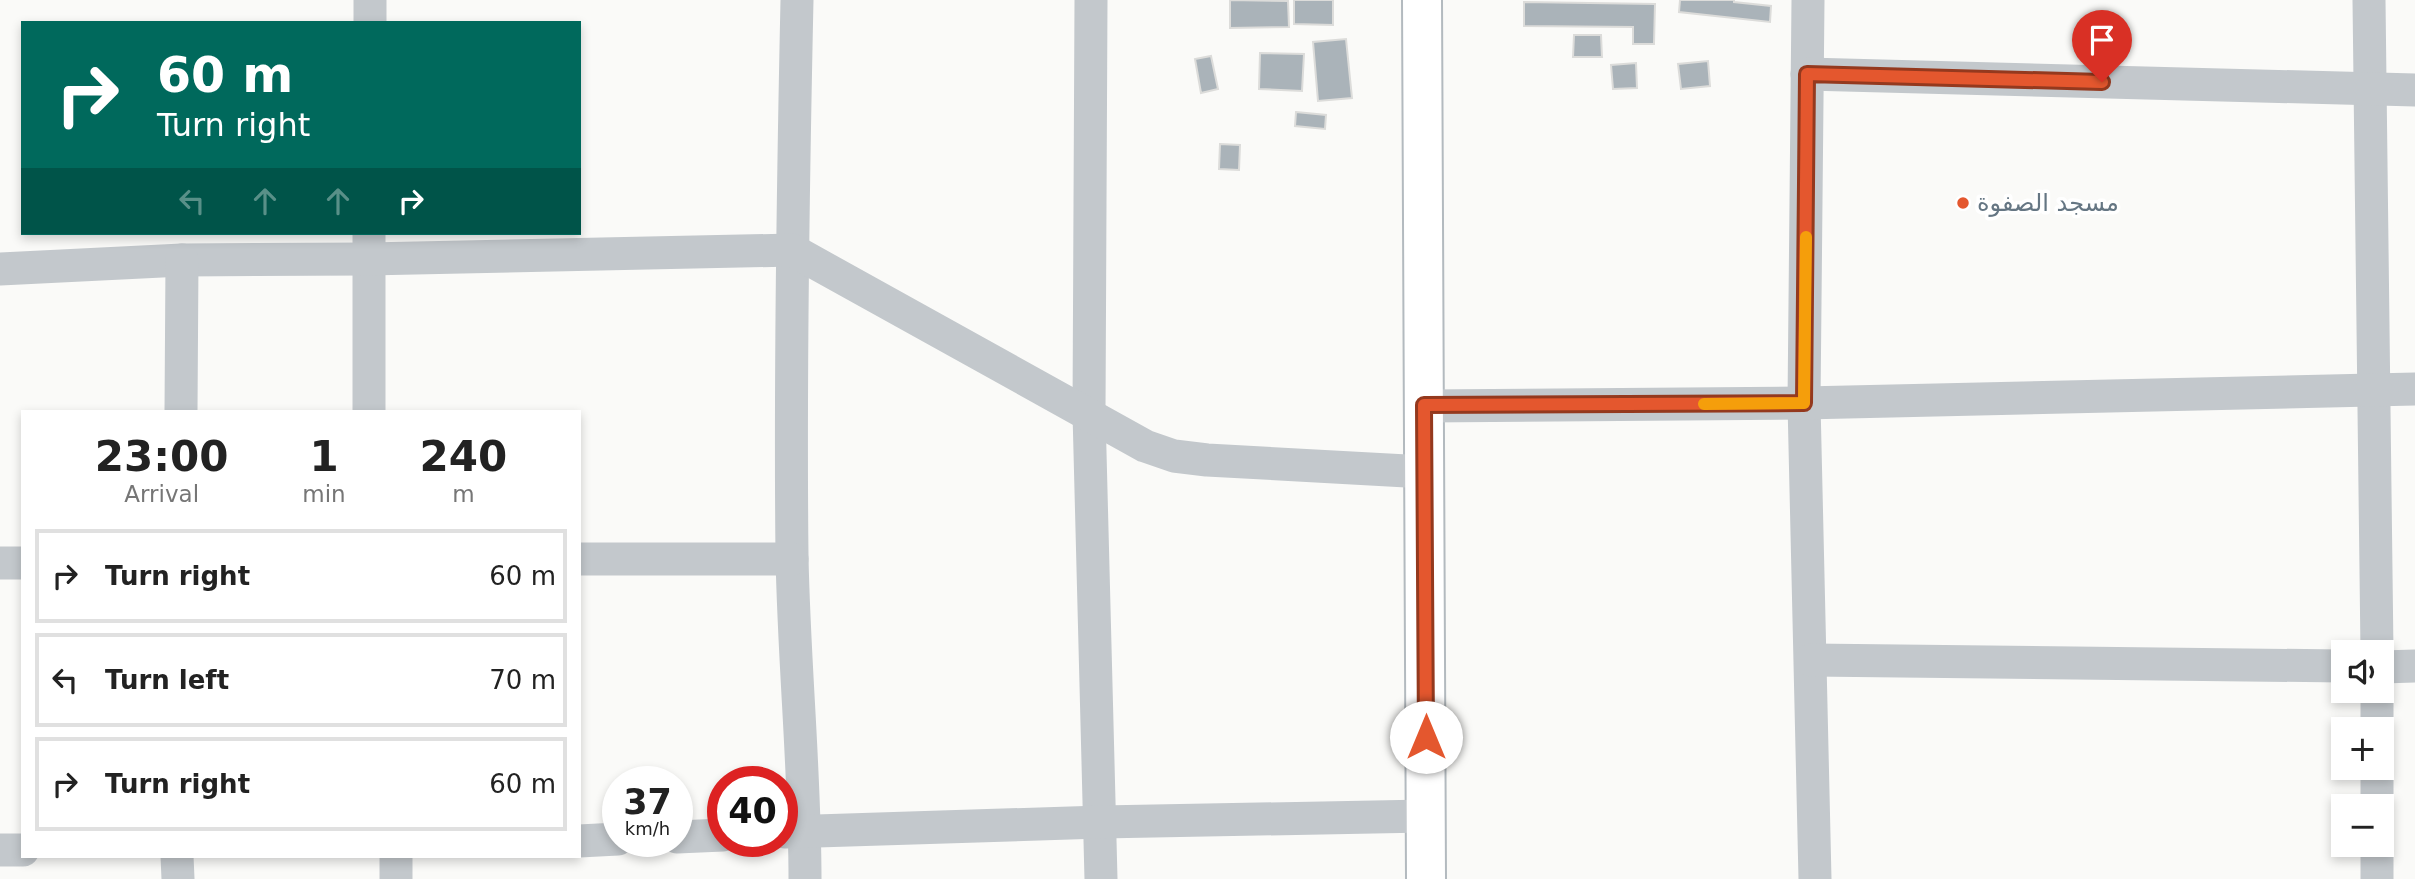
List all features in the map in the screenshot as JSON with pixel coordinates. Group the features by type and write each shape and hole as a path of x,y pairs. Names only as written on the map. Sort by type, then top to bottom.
{"street":[{"path":"370,0 370,21"},
{"path":"794,766 792,250 797,0"},
{"path":"1091,0 1089,413 1101,879"},
{"path":"1422,0 1426,879"},
{"path":"1808,0 1804,403 1815,879"},
{"path":"2369,0 2377,640"},
{"path":"1807,74 2415,90"},
{"path":"368,246 369,410"},
{"path":"0,269 182,260 368,246 792,250 1145,446 1174,456 1207,460 1424,472"},
{"path":"181,410 182,260"},
{"path":"1424,405 1804,403 2415,389"},
{"path":"581,559 792,559"},
{"path":"0,563 21,563"},
{"path":"1811,660 2331,666"},
{"path":"2394,667 2415,666"},
{"path":"798,832 1101,822 1426,817"},
{"path":"581,841 602,840"},
{"path":"798,849 805,879"},
{"path":"0,850 21,850"},
{"path":"2376,857 2376,879"},
{"path":"177,858 178,879"},
{"path":"396,858 396,879"}],"building":[{"path":"1230,0 1288,1 1289,27 1230,28"},
{"path":"1294,0 1333,0 1333,25 1294,24"},
{"path":"1680,0 1734,0 1771,6 1770,22 1679,12"},
{"path":"1524,2 1655,4 1654,44 1633,44 1633,27 1524,26"},
{"path":"1574,35 1601,35 1602,57 1573,57"},
{"path":"1346,39 1352,98 1318,101 1313,42"},
{"path":"1260,53 1304,54 1302,91 1259,89"},
{"path":"1211,56 1218,89 1201,93 1195,59"},
{"path":"1708,61 1710,86 1681,89 1678,64"},
{"path":"1636,63 1637,88 1613,89 1611,65"},
{"path":"1296,112 1326,115 1325,129 1295,126"},
{"path":"1220,144 1240,145 1239,170 1219,169"}],"slow traffic":[{"path":"1704,404 1804,403 1806,237"}],"place":[{"name":"مسجد الصفوة","path":"1963,203"}],"route":[{"path":"1426,737 1424,405 1804,403 1807,74 2102,82"}]}
